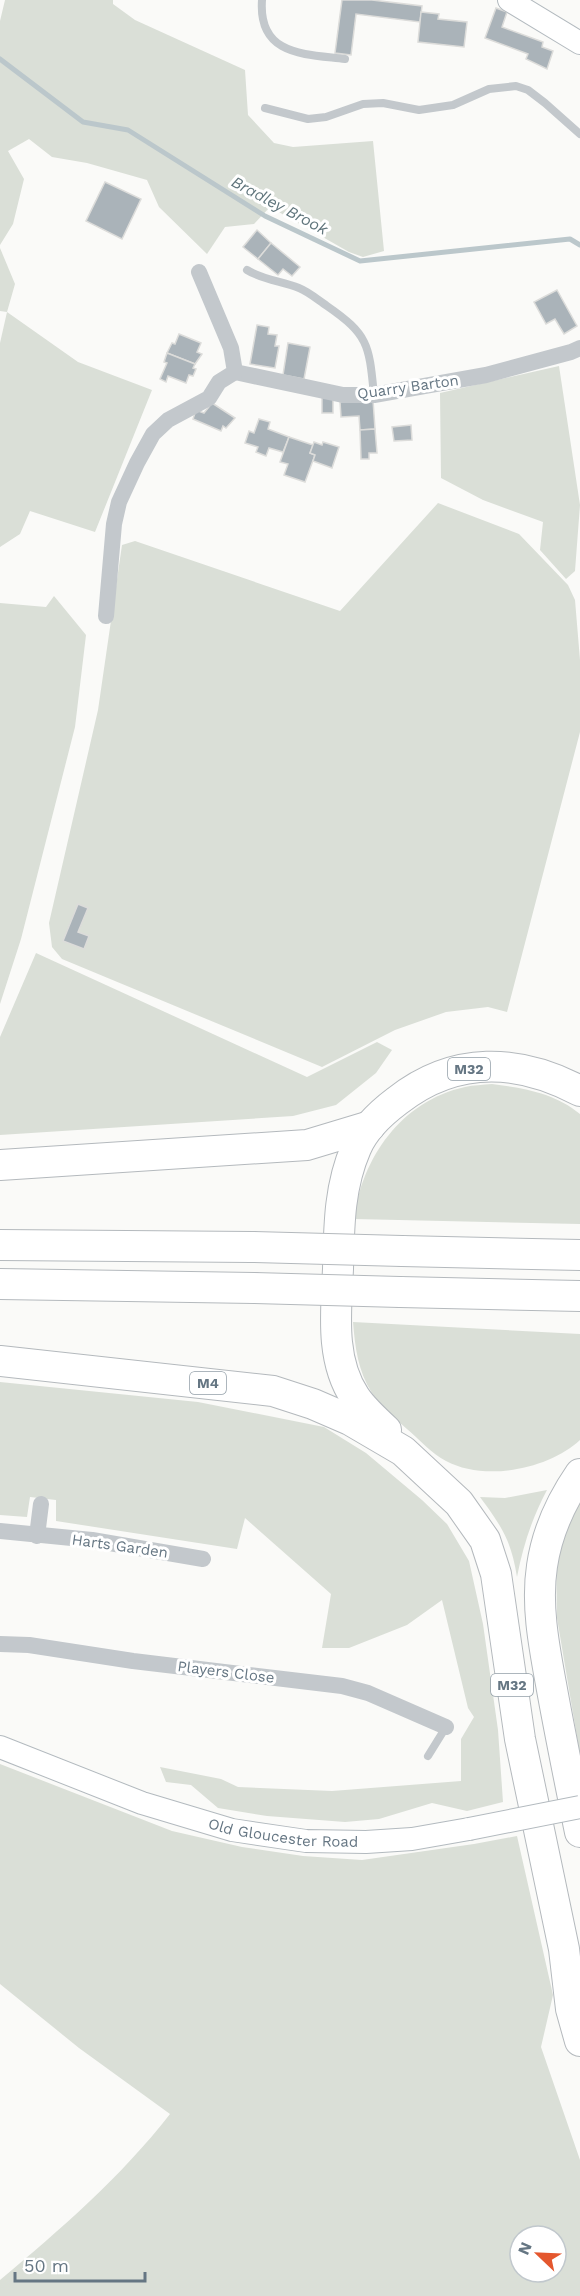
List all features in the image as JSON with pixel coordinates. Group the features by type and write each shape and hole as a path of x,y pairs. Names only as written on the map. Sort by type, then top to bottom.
{"highway":[{"name":"M32","path":"580,1091 547,1075 524,1069 488,1065 440,1076 423,1084 386,1109 370,1126 357,1146 343,1186 340,1209 337,1340 342,1367 350,1389 363,1408 390,1434 403,1451 459,1503 485,1540 492,1559 520,1739 564,1949 571,2009 580,2041"},
{"path":"0,1165 307,1145 370,1126"},
{"path":"0,1245 252,1247 580,1255"},
{"path":"0,1284 580,1296"},
{"name":"M4","path":"0,1361 273,1391 313,1404 350,1420 403,1451"},
{"name":"M32","path":"580,1474 566,1494 550,1529 542,1567 540,1610 560,1737 580,1832"},
{"name":"M32","path":"564,1949 580,1993"}],"main road":[{"path":"509,0 580,43"},
{"name":"Old Gloucester Road","path":"0,1747 142,1803 232,1830 306,1841 366,1842 412,1839 580,1807"}],"street":[{"path":"106,616 114,524 119,502 137,463 153,434 168,420 208,398 219,382 235,372 231,348 199,272"},
{"name":"Quarry Barton","path":"235,372 343,395 374,395 486,375 580,348"},
{"path":"37,1536 42,1504"},
{"name":"Harts Garden","path":"0,1532 92,1540 203,1559"},
{"name":"Players Close","path":"0,1644 29,1645 133,1661 342,1686 368,1693 446,1727"}],"lane":[{"path":"262,0 264,23 275,43 295,52 345,59"},
{"path":"264,108 308,119 326,117 363,104 383,103 419,110 453,105 489,89 516,86 528,90 580,134"},
{"path":"247,270 259,277 303,289 351,322 364,339 370,361 374,395"},
{"path":"428,1756 446,1727"}],"shaded area":[{"path":"5,0 113,0 113,4 135,20 245,70 248,115 274,143 293,147 373,141 384,251 363,257 349,252 270,207 254,224 225,227 207,254 159,207 147,180 87,163 52,157 29,139 8,151 24,179 13,224 0,245 0,21"},
{"path":"0,248 15,284 7,312 0,311"},
{"path":"7,312 78,362 152,390 95,532 30,511 20,534 0,547 0,343"},
{"path":"559,366 580,505 575,571 566,579 540,550 543,522 483,500 441,478 440,393"},
{"path":"438,503 519,534 568,585 575,600 580,660 580,732 507,1012 488,1007 446,1012 395,1030 322,1067 62,959 52,947 49,923 98,710 122,545 135,541 340,611"},
{"path":"54,596 86,635 75,727 21,939 0,1004 0,603 46,607"},
{"path":"36,953 307,1077 377,1042 392,1050 376,1073 336,1105 293,1116 0,1135 0,1037"},
{"path":"492,1084 549,1096 580,1114 580,1224 354,1219 358,1196 376,1154 388,1135 404,1119 422,1105 442,1094 468,1086"},
{"path":"353,1322 580,1334 580,1440 551,1458 516,1469 479,1471 446,1461 393,1416 372,1393 360,1367"},
{"path":"0,1382 198,1402 324,1427 366,1453 447,1524 469,1561 483,1624 498,1730 503,1802 467,1811 432,1803 379,1819 345,1822 267,1816 218,1808 191,1785 166,1782 160,1767 221,1779 238,1787 332,1791 461,1781 461,1739 474,1717 468,1708 442,1600 407,1625 349,1648 322,1648 331,1594 245,1518 237,1549 56,1521 56,1500 30,1497 27,1517 0,1515"},
{"path":"547,1490 529,1532 517,1577 505,1534 480,1497 505,1498"},
{"path":"580,1502 580,1755 557,1618 556,1557 568,1524"},
{"path":"0,1764 172,1831 242,1847 303,1856 362,1860 517,1836 553,1995 541,2047 580,2160 580,2296 0,2296 0,2280 68,2222 111,2181 170,2114 79,2048 0,1984"}],"building":[{"path":"342,0 372,0 422,6 420,22 356,14 351,55 335,53"},
{"path":"496,8 507,12 502,27 543,42 542,47 553,51 547,69 526,59 528,54 485,38"},
{"path":"421,12 439,14 438,19 467,22 464,47 418,42"},
{"path":"105,182 141,199 122,239 86,221"},
{"path":"257,230 271,243 258,259 243,247"},
{"path":"271,243 300,267 292,276 283,269 278,275 258,259"},
{"path":"557,290 577,326 564,334 555,319 546,324 534,302"},
{"path":"257,325 269,327 268,334 277,335 275,346 279,346 275,368 250,364"},
{"path":"179,334 201,343 197,352 202,354 195,364 167,353 172,343 175,344"},
{"path":"288,343 310,347 304,379 283,375"},
{"path":"167,353 195,364 193,368 196,369 193,376 189,375 186,383 168,376 166,382 160,379 167,363 164,362"},
{"path":"322,397 333,397 333,413 322,413"},
{"path":"373,400 375,429 360,430 359,416 341,417 340,402"},
{"path":"212,403 235,418 226,428 223,426 221,431 193,419 196,410 204,413"},
{"path":"259,419 270,422 268,429 289,437 283,452 269,448 266,456 256,452 258,447 245,443 249,431 254,433"},
{"path":"411,425 412,440 394,441 392,427"},
{"path":"375,429 377,453 369,453 369,459 361,459 360,430"},
{"path":"289,437 313,445 310,453 315,455 305,482 284,475 288,464 280,462"},
{"path":"314,442 339,447 332,468 313,461 315,455 310,453"},
{"path":"78,904 88,908 78,932 89,936 84,949 63,941"}],"waterway":[{"name":"Bradley Brook","path":"0,59 83,122 128,130 265,216 360,261 570,239 580,245"}]}
